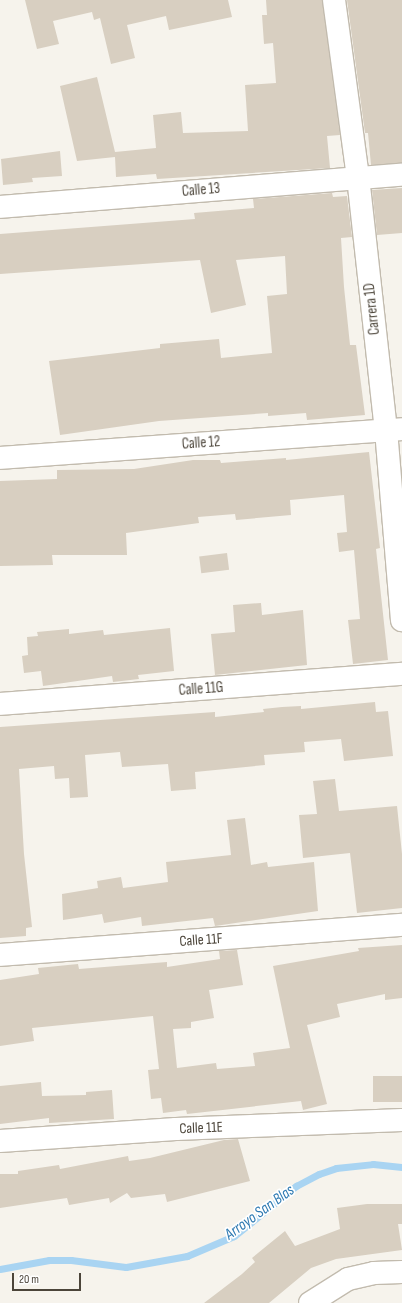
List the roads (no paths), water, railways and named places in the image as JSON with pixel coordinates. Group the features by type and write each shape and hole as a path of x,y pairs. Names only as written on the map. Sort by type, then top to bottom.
{"street":[{"name":"Carrera 1D","path":"334,0 394,430 402,620"},
{"name":"Calle 13","path":"0,207 358,177 402,176"},
{"name":"Calle 12","path":"0,458 394,430"},
{"name":"Calle 11G","path":"0,704 402,674"},
{"name":"Calle 11F","path":"0,955 402,925"},
{"name":"Calle 11E","path":"0,1141 176,1129 402,1120"},
{"path":"310,1303 348,1278 374,1273 402,1272"}],"waterway":[{"name":"Arroyo San Blas","path":"0,1269 49,1260 71,1260 126,1267 187,1256 234,1236 296,1186 319,1174 336,1168 373,1164 402,1167"}]}
